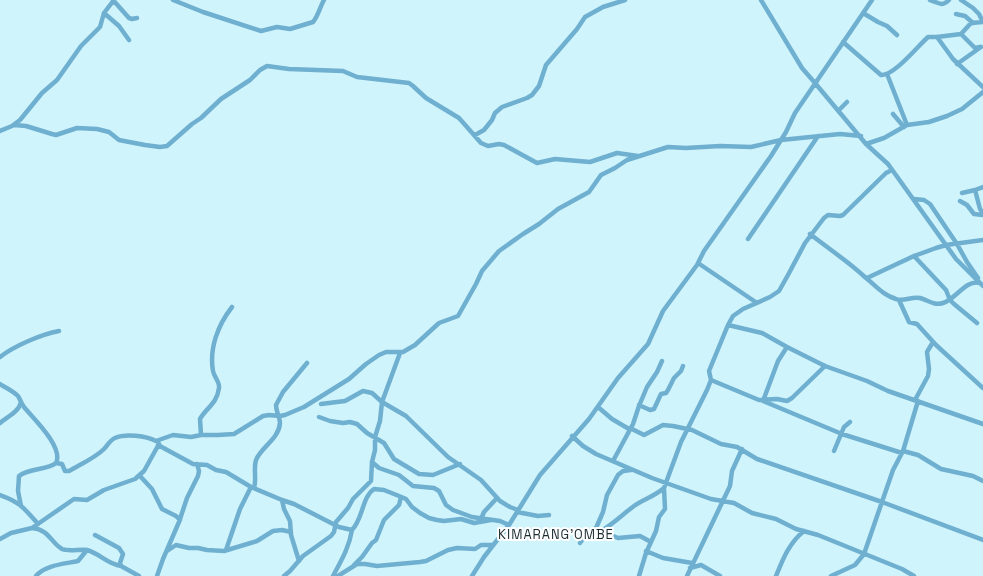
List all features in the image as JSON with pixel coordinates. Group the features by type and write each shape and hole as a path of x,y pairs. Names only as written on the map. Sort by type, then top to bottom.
{"street":[{"path":"0,131 14,125 42,93 57,80 80,46 98,29 104,13 114,0 129,18 137,18"},
{"path":"173,0 203,12 261,31 277,27 290,29 313,22 324,0"},
{"path":"475,135 484,130 492,120 495,113 502,107 532,95 539,86 549,61 569,39 585,17 603,7 625,0"},
{"path":"761,0 802,68 861,136 866,144 886,161 958,261 982,282"},
{"path":"473,576 509,525 540,475 572,436 589,419 618,378 648,344 663,310 698,263 704,251 771,156 786,132 795,113 872,0"},
{"path":"930,0 945,4 949,0"},
{"path":"843,42 884,76 899,66 928,37 961,34 973,23 983,21 973,8 961,0"},
{"path":"104,13 119,26 129,40"},
{"path":"863,13 887,26 897,35"},
{"path":"956,14 965,16 973,23"},
{"path":"961,34 975,48 982,47"},
{"path":"937,37 957,64 983,87"},
{"path":"957,64 982,47"},
{"path":"14,125 26,126 52,134 77,128 97,129 109,132 119,140 145,145 163,146 171,143 225,96 250,80 260,70 267,66 289,69 343,71 357,77 409,84 426,98 460,118 470,132 475,135 479,142 485,145 504,145 537,163 555,158 590,162 617,153 640,156"},
{"path":"887,74 905,126"},
{"path":"866,144 884,138 905,126 929,122 947,116 962,109 983,92"},
{"path":"839,110 847,102"},
{"path":"893,114 905,126"},
{"path":"56,463 62,464 64,470 69,471 104,449 112,440 118,437 141,437 156,441 173,435 191,437 201,435 234,434 263,416 286,415 304,407 349,379 366,364 380,355 386,352 400,353 415,345 440,323 458,316 482,271 499,251 539,224 558,209 589,192 598,177 616,168 627,160 668,147 751,147 781,140 818,136 840,134 861,136"},
{"path":"748,239 818,136"},
{"path":"638,576 646,552 656,531 659,517 665,509 666,486 681,442 704,397 710,380 709,371 731,318 738,311 757,304 780,290 810,234 827,216 843,215 886,173 892,170"},
{"path":"962,194 983,187"},
{"path":"975,190 980,209 983,214"},
{"path":"914,199 924,200 930,204 957,244 967,262 982,282"},
{"path":"960,201 967,205 974,214 983,214"},
{"path":"810,234 867,278 879,290 899,300 919,297 929,302 939,304 950,300 964,288 974,283 982,282"},
{"path":"867,278 914,256 946,245 983,240"},
{"path":"914,256 946,290 950,300 977,323"},
{"path":"698,263 757,304"},
{"path":"899,300 909,322 917,324 933,342 983,388"},
{"path":"201,435 199,425 200,417 213,404 219,390 213,369 213,353 216,338 218,330 232,307"},
{"path":"728,324 762,333 825,366 983,424"},
{"path":"0,357 40,336 59,331"},
{"path":"831,576 855,565 864,554 893,470 902,452 917,401 929,371 927,354 933,342"},
{"path":"763,401 778,361 787,347"},
{"path":"284,576 303,556 331,536 334,532 336,522 354,499 371,481 375,437 380,421 382,402 400,353"},
{"path":"613,461 633,424 647,387 662,362"},
{"path":"226,550 240,509 255,483 256,461 258,456 270,444 280,424 276,405 307,363"},
{"path":"639,405 650,410 654,409 661,394 668,390 674,378 681,371 683,366"},
{"path":"763,401 774,399 783,401 789,400 825,366"},
{"path":"710,380 842,434 902,452 918,455 941,469 973,476 983,481"},
{"path":"0,384 12,391 18,397 47,433 57,454 58,460 52,466 39,468 20,475 18,486 21,506"},
{"path":"321,404 345,401 363,391 372,393 382,402 406,416 448,457 481,480 497,498 510,508 538,516 549,515"},
{"path":"0,422 20,407 21,401"},
{"path":"598,407 612,419 644,435 663,425 688,429 721,444 742,449 757,459 882,502 983,540"},
{"path":"318,417 338,422 353,422 386,445 392,458 419,474 434,474 460,464"},
{"path":"834,451 844,427 850,422"},
{"path":"572,436 588,450 666,486 711,499 734,503 752,513 776,519 804,531 818,535 902,569 914,576"},
{"path":"0,539 11,533 32,528 73,500 87,500 104,490 131,481 140,476 161,440"},
{"path":"158,445 193,464 207,465 216,470 226,472 252,487 294,504 335,526 349,531 352,530"},
{"path":"687,576 723,502 731,483 733,469 742,449"},
{"path":"372,462 379,468 398,475 413,486 434,488 448,507 467,515 481,519 500,521 509,525"},
{"path":"158,576 163,559 180,520 187,498 199,473 197,464"},
{"path":"598,530 607,495 618,476 623,471 634,470"},
{"path":"140,476 152,489 162,509 176,516 180,520"},
{"path":"580,543 583,539 591,537 598,530 635,506 649,499 666,486"},
{"path":"333,576 348,548 352,530 359,521 371,491 377,489 401,497 420,513 437,520 444,521 461,519 474,523 491,520"},
{"path":"0,494 15,500 38,524"},
{"path":"338,576 354,565 376,540 384,520 399,506 401,497"},
{"path":"481,519 486,510 497,498"},
{"path":"282,500 284,509 290,521 291,532 299,561"},
{"path":"32,528 36,528 48,534 62,548 87,550 111,564 121,566 139,576"},
{"path":"167,551 176,545 207,550 226,550 257,541 273,531 282,530 291,532"},
{"path":"598,530 618,538 640,536 651,542"},
{"path":"776,576 790,545 804,531"},
{"path":"95,535 113,544 122,551 121,566"},
{"path":"354,565 361,563 377,566 420,562 426,561 454,549 475,549 480,544 493,546"},
{"path":"36,576 39,572 60,564 78,561 87,550"},
{"path":"646,552 663,558 692,563"},
{"path":"690,568 701,565 720,576"}],"district":[{"name":"KIMARANG'OMBE","path":"556,534"}]}
